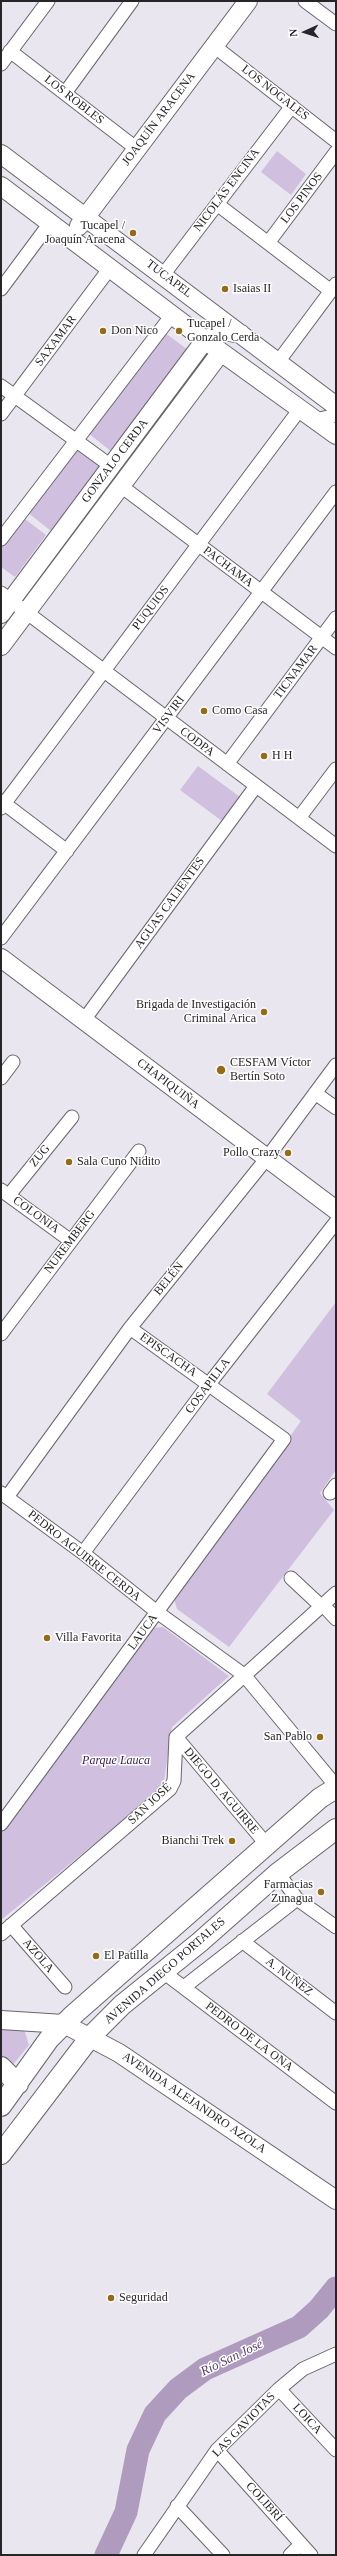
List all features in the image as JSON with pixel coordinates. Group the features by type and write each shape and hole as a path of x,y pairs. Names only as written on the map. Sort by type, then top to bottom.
{"main road":[{"path":"1,2106 49,2039 54,2023 320,1798 336,1787"},
{"name":"AVENIDA DIEGO PORTALES","path":"1,2154 91,2036 122,2005 162,1971 200,1942 278,1873 336,1829"},
{"path":"1,2067 18,2084"}],"street":[{"path":"1,64 48,1"},
{"path":"65,93 132,1"},
{"name":"JOAQUÍN ARACENA","path":"70,238 248,1"},
{"path":"305,1 336,24"},
{"name":"LOS NOGALES","path":"214,46 336,141"},
{"name":"LOS ROBLES","path":"10,51 137,149"},
{"name":"NICOLÁS ENCINA","path":"163,275 292,106"},
{"name":"LOS PINOS","path":"268,243 336,152"},
{"name":"TUCAPEL","path":"1,154 336,406"},
{"path":"1,186 221,352 336,435"},
{"path":"217,204 268,243 333,288 278,362"},
{"path":"1,289 50,223"},
{"name":"SAXAMAR","path":"1,414 110,268"},
{"path":"1,539 172,315"},
{"name":"GONZALO CERDA","path":"4,603 111,466 205,340 223,331 242,335"},
{"name":"GONZALO CERDA","path":"1,646 221,352"},
{"path":"1,386 111,466"},
{"name":"PUQUIOS","path":"2,804 104,671 300,409"},
{"path":"316,420 336,415"},
{"name":"PACHAMA","path":"121,486 336,648"},
{"name":"VISVIRI","path":"1,938 260,591 336,492"},
{"name":"CODPA","path":"4,603 26,612 336,846"},
{"name":"TICNAMAR","path":"227,764 336,618"},
{"path":"299,818 336,769"},
{"name":"AGUAS CALIENTES","path":"84,1020 256,786"},
{"path":"2,804 67,851"},
{"name":"CHAPIQUIÑA","path":"1,958 336,1210"},
{"path":"1,1078 13,1062"},
{"name":"BELÉN","path":"4,1495 130,1328 266,1158 336,1065"},
{"path":"315,1093 336,1108"},
{"name":"ZUG","path":"5,1193 72,1117"},
{"name":"NUREMBERG","path":"1,1334 139,1152"},
{"name":"COLONIA","path":"5,1193 71,1241"},
{"name":"COSAPILLA","path":"84,1553 208,1384 336,1222"},
{"name":"EPISCACHA","path":"130,1328 284,1439"},
{"name":"LAUCA","path":"1,1824 284,1439"},
{"name":"PEDRO AGUIRRE CERDA","path":"4,1495 84,1553 157,1612 244,1675 336,1787"},
{"path":"291,1578 336,1619"},
{"path":"176,1737 336,1593"},
{"name":"DIEGO D. AGUIRRE","path":"176,1737 266,1845"},
{"name":"SAN JOSÉ","path":"6,1929 170,1789 174,1781 176,1737"},
{"path":"278,1873 297,1899 336,1927"},
{"name":"AVENIDA DIEGO PORTALES","path":"184,1987 297,1899"},
{"name":"AZOLA","path":"6,1929 65,1987"},
{"name":"A. NUÑEZ","path":"242,1941 336,2013"},
{"name":"PEDRO DE LA ONA","path":"162,1971 336,2103"},
{"name":"AVENIDA ALEJANDRO AZOLA","path":"1,2007 91,2036 119,2053 336,2200"},
{"name":"AVENIDA ALEJANDRO AZOLA","path":"1,2020 54,2023"},
{"name":"LAS GAVIOTAS","path":"144,2555 217,2450 279,2389 303,2369 336,2354"},
{"name":"LOICA","path":"279,2389 336,2450"},
{"name":"COLIBRÍ","path":"217,2450 311,2555"},
{"path":"177,2506 223,2555"},
{"path":"290,2555 301,2544"}],"green space":[{"path":"277,151 306,174 291,195 261,172"},
{"path":"164,332 188,350 112,452 88,433"},
{"path":"77,445 102,464 51,531 27,512"},
{"path":"21,516 46,535 15,577 1,567 1,543"},
{"path":"198,766 240,797 222,821 180,790"},
{"path":"336,1302 336,1470 320,1493 334,1510 229,1647 177,1609 174,1598 301,1421 267,1394"},
{"name":"Parque Lauca","path":"163,1627 229,1676 172,1727 163,1788 1,1920 1,1832 153,1628"},
{"path":"1,2026 24,2029 29,2045 12,2066 1,2059"}],"waterway":[{"name":"Río San José","path":"106,2555 126,2512 138,2450 155,2414 178,2389 205,2369 299,2327 319,2309 336,2288"}],"place":[{"name":"Tucapel / Joaquín Aracena","path":"133,233"},
{"name":"Isaias II","path":"225,289"},
{"name":"Don Nico","path":"103,331"},
{"name":"Tucapel / Gonzalo Cerda","path":"179,331"},
{"name":"Como Casa","path":"204,711"},
{"name":"H H","path":"264,756"},
{"name":"Brigada de Investigación Criminal Arica","path":"264,1012"},
{"name":"CESFAM Víctor Bertín Soto","path":"221,1070"},
{"name":"Pollo Crazy","path":"288,1153"},
{"name":"Sala Cuno Nidito","path":"69,1162"},
{"name":"Villa Favorita","path":"47,1638"},
{"name":"San Pablo","path":"320,1737"},
{"name":"Bianchi Trek","path":"232,1841"},
{"name":"Farmacias Zunagua","path":"321,1892"},
{"name":"El Patilla","path":"96,1956"},
{"name":"Seguridad","path":"111,2298"}]}
